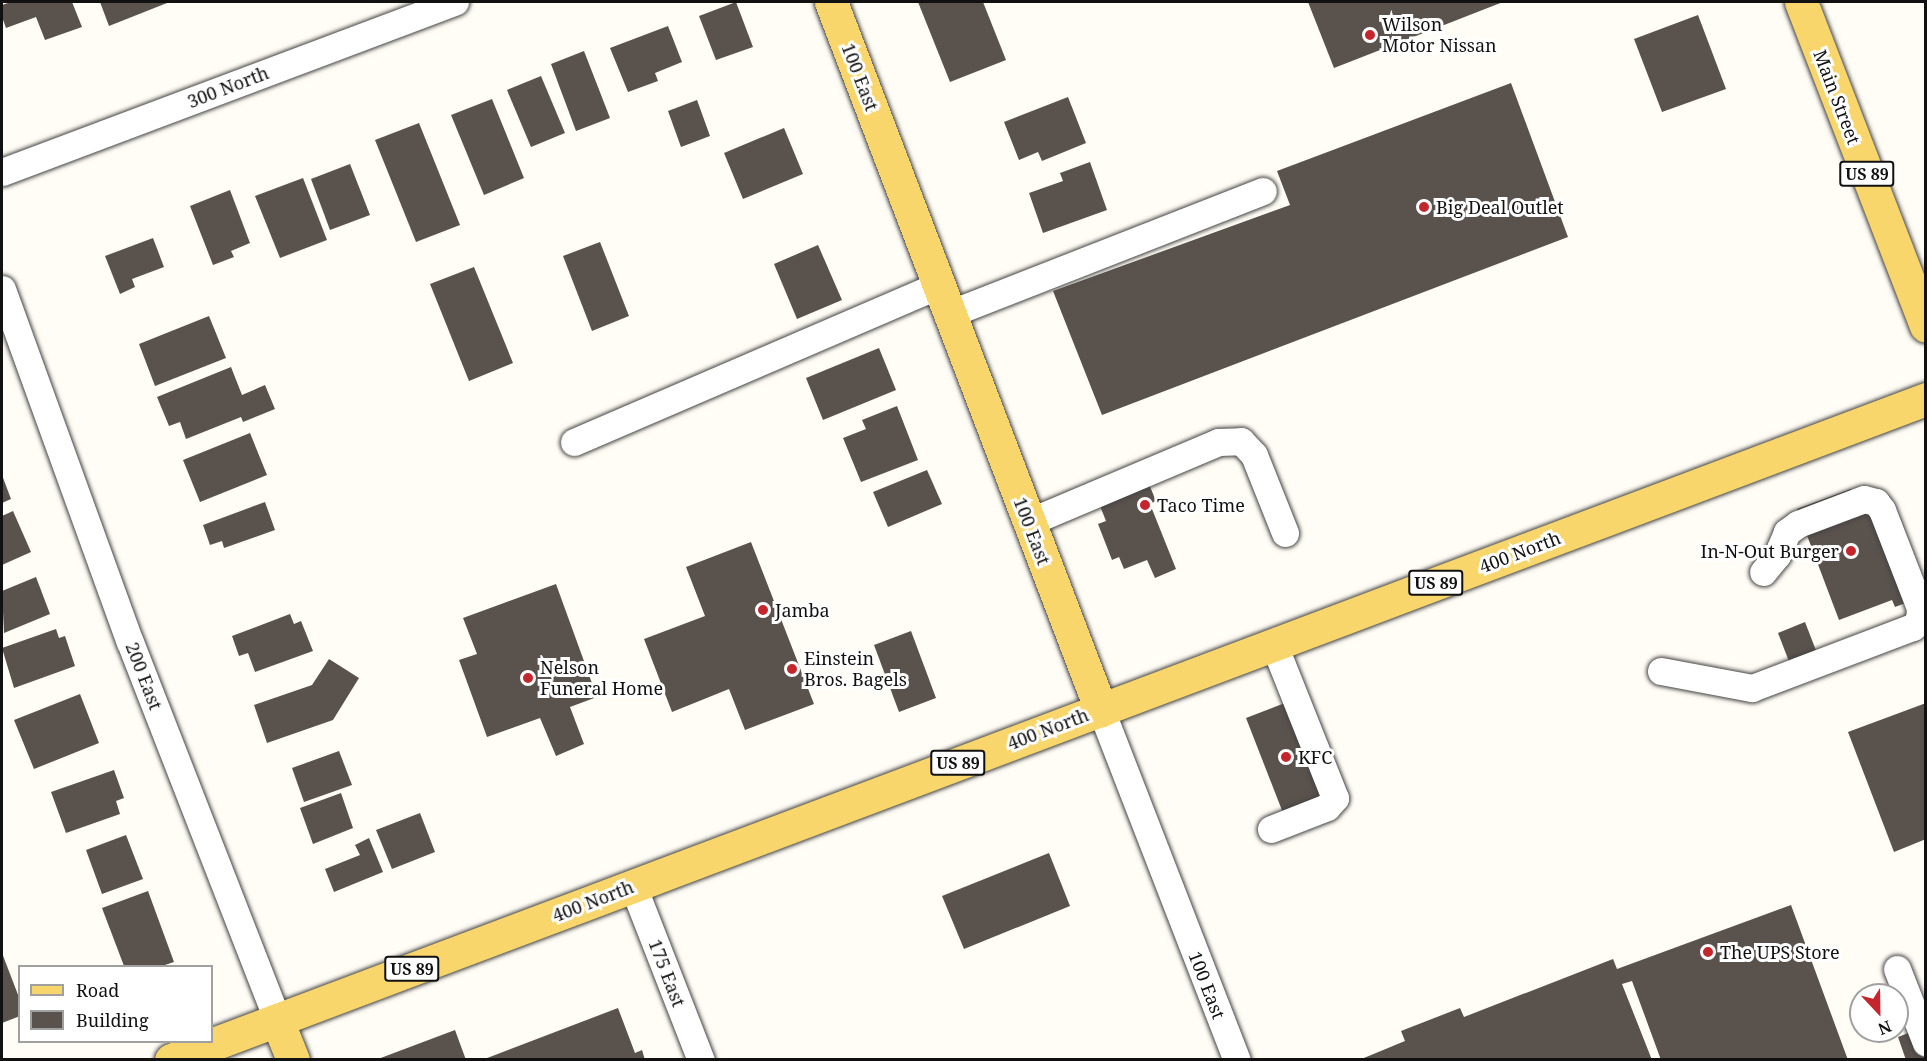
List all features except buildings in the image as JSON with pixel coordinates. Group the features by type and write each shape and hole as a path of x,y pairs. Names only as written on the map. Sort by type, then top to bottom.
{"main road":[{"name":"100 East","path":"831,2 1101,710"},
{"name":"Main Street","path":"1801,2 1926,326"},
{"name":"400 North","path":"171,1059 1926,399"},
{"name":"200 East","path":"277,1020 293,1059"}],"street":[{"name":"300 North","path":"2,172 455,2"},
{"path":"574,441 944,299 1263,190"},
{"name":"200 East","path":"2,289 130,642 277,1020"},
{"path":"1029,522 1218,442 1241,441 1254,455 1285,533"},
{"path":"1660,671 1752,688 1913,627 1919,620 1920,608 1882,510 1876,502 1864,499 1798,524 1787,532 1777,555 1763,572"},
{"path":"1271,829 1327,807 1335,798 1274,645"},
{"name":"100 East","path":"1101,710 1237,1059"},
{"name":"175 East","path":"633,886 701,1059"},
{"path":"1897,969 1926,1043"}],"place":[{"name":"Wilson Motor Nissan","path":"1370,35"},
{"name":"Big Deal Outlet","path":"1424,207"},
{"name":"Taco Time","path":"1145,505"},
{"name":"In-N-Out Burger","path":"1851,551"},
{"name":"Jamba","path":"763,610"},
{"name":"Einstein Bros. Bagels","path":"792,669"},
{"name":"Nelson Funeral Home","path":"528,678"},
{"name":"KFC","path":"1286,757"},
{"name":"The UPS Store","path":"1708,952"}]}
